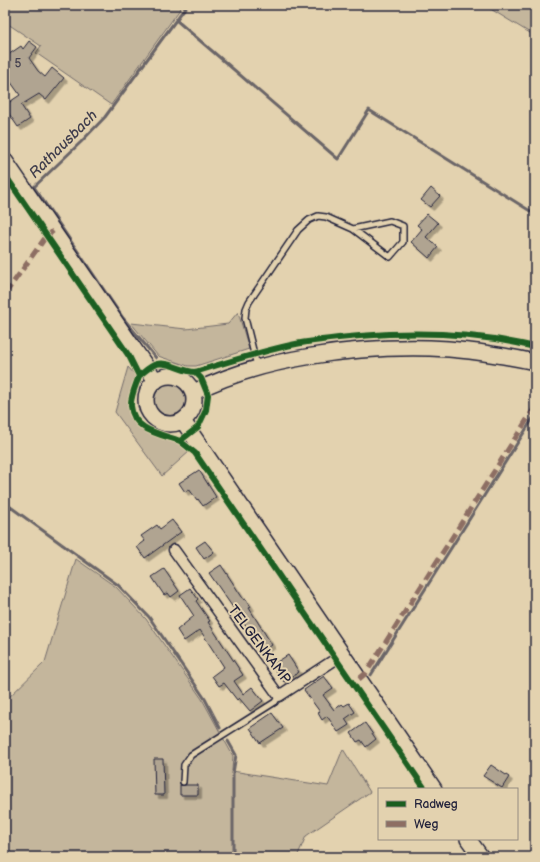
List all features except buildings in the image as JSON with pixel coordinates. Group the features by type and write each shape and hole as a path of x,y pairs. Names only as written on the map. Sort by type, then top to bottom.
{"main road":[{"path":"5,161 156,381"},
{"path":"194,392 230,377 295,360 316,356 382,349 430,348 473,351 535,362"},
{"path":"163,377 178,377 190,385 194,392 194,409 190,416 183,421 175,424 163,424 153,418 148,411 146,403 147,394 150,387 163,377"},
{"path":"183,421 433,788"},
{"path":"469,840 481,857"}],"street":[{"name":"TELGENKAMP","path":"174,550 279,696 342,655"}],"lane":[{"path":"258,369 245,318 246,310 249,302 298,230 309,220 318,216 326,217 353,229 390,257 403,242 403,226 390,221 353,229"},
{"path":"183,782 184,765 191,755 275,702 279,696"}],"shaded area":[{"path":"5,5 183,5 111,105 36,53 41,46 5,22"},
{"path":"484,5 535,5 535,36"},
{"path":"238,312 249,349 196,366 188,366 158,356 131,323 186,329 228,324"},
{"path":"128,367 137,377 129,406 136,424 143,431 176,442 190,451 162,476 115,412"},
{"path":"173,383 183,388 187,394 187,408 183,414 177,418 167,419 157,414 153,408 152,398 157,388 163,384"},
{"path":"76,559 116,587 146,619 202,699 233,756 232,771 328,786 343,749 370,792 306,836 297,857 5,857 5,701 45,662"}],"waterway":[{"name":"Rathausbach","path":"156,358 123,318 34,187 105,117 187,5"},
{"path":"176,20 338,159 369,110 535,214"},
{"path":"371,675 535,415"},
{"path":"5,503 118,585 149,617 205,699 220,728"},
{"path":"228,741 236,755 233,773 233,857"}],"marked path":[{"path":"5,294 45,238 53,231"},
{"path":"359,679 366,673 535,407"}],"cycle path":[{"path":"5,175 129,356 139,376 131,402 133,414 137,421 149,430 180,441 198,427 206,410 208,395 201,378 195,372"},
{"path":"139,376 150,367 161,363 195,372 291,345 317,340 382,334 448,334 514,342 535,347"},
{"path":"180,441 195,453 424,788"}]}
